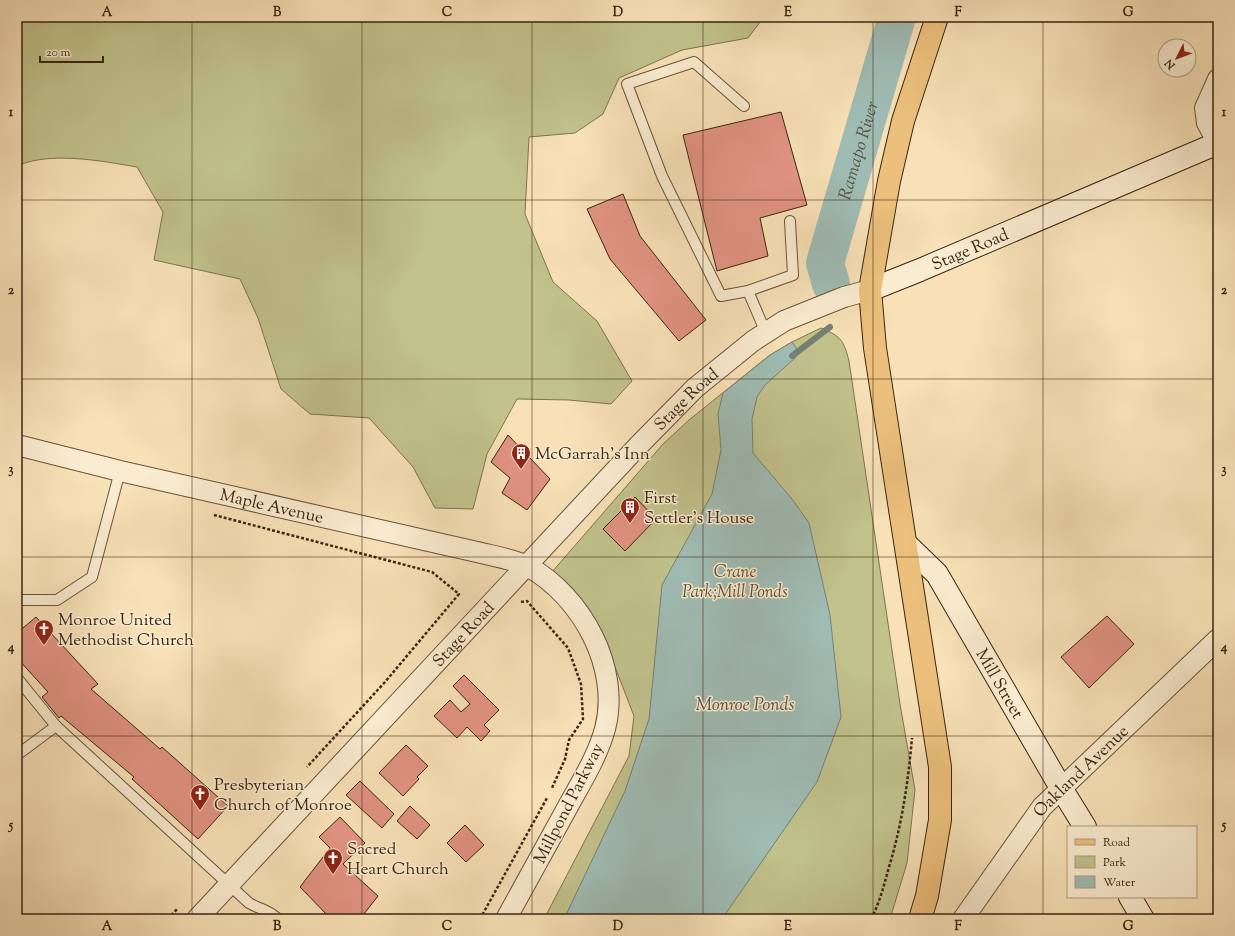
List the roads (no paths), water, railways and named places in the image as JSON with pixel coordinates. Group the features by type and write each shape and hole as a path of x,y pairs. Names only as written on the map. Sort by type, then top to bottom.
{"main road":[{"path":"920,919 927,896 940,820 940,768 907,545 875,348 870,290 889,181 903,121 937,17"}],"street":[{"path":"1218,79 1205,108 1208,123 1218,143"},
{"name":"Stage Road","path":"197,919 638,446 696,388 766,333 784,322 844,297 870,290 920,270 1218,143"},
{"name":"Maple Avenue","path":"17,446 120,471 477,552 527,566"},
{"name":"Mill Street","path":"907,545 937,574 1084,826"},
{"name":"Millpond Parkway","path":"506,919 592,763 605,728 609,686 593,634 566,595 527,566"},
{"name":"Oakland Avenue","path":"963,919 1042,807 1218,639"},
{"path":"1131,898 1144,919"}],"lane":[{"path":"744,106 694,62 627,84 662,176 721,296 748,291 793,275 790,221"},
{"path":"748,291 766,333"},
{"path":"17,600 58,600 92,577 120,471"},
{"path":"18,680 56,726 254,906 258,909 269,911 278,919"},
{"path":"17,755 56,726"}],"water":[{"name":"Monroe Ponds","path":"792,342 799,352 795,358 765,385 757,397 752,419 753,453 792,499 809,523 830,615 841,717 817,782 722,919 564,919 625,791 649,719 662,585 712,494 721,450 718,414 723,393 770,355"}],"waterway":[{"name":"Ramapo River","path":"831,284 825,263 897,17"},
{"name":"Ramapo River","path":"792,356 830,327"}],"place":[{"name":"McGarrah's Inn","path":"521,470"},
{"name":"First Settler's House","path":"630,524"},
{"name":"Monroe United Methodist Church","path":"44,646"},
{"name":"Presbyterian Church of Monroe","path":"200,811"},
{"name":"Sacred Heart Church","path":"333,875"}],"park label":[{"name":"Crane Park;Mill Ponds","path":"735,581"}]}
